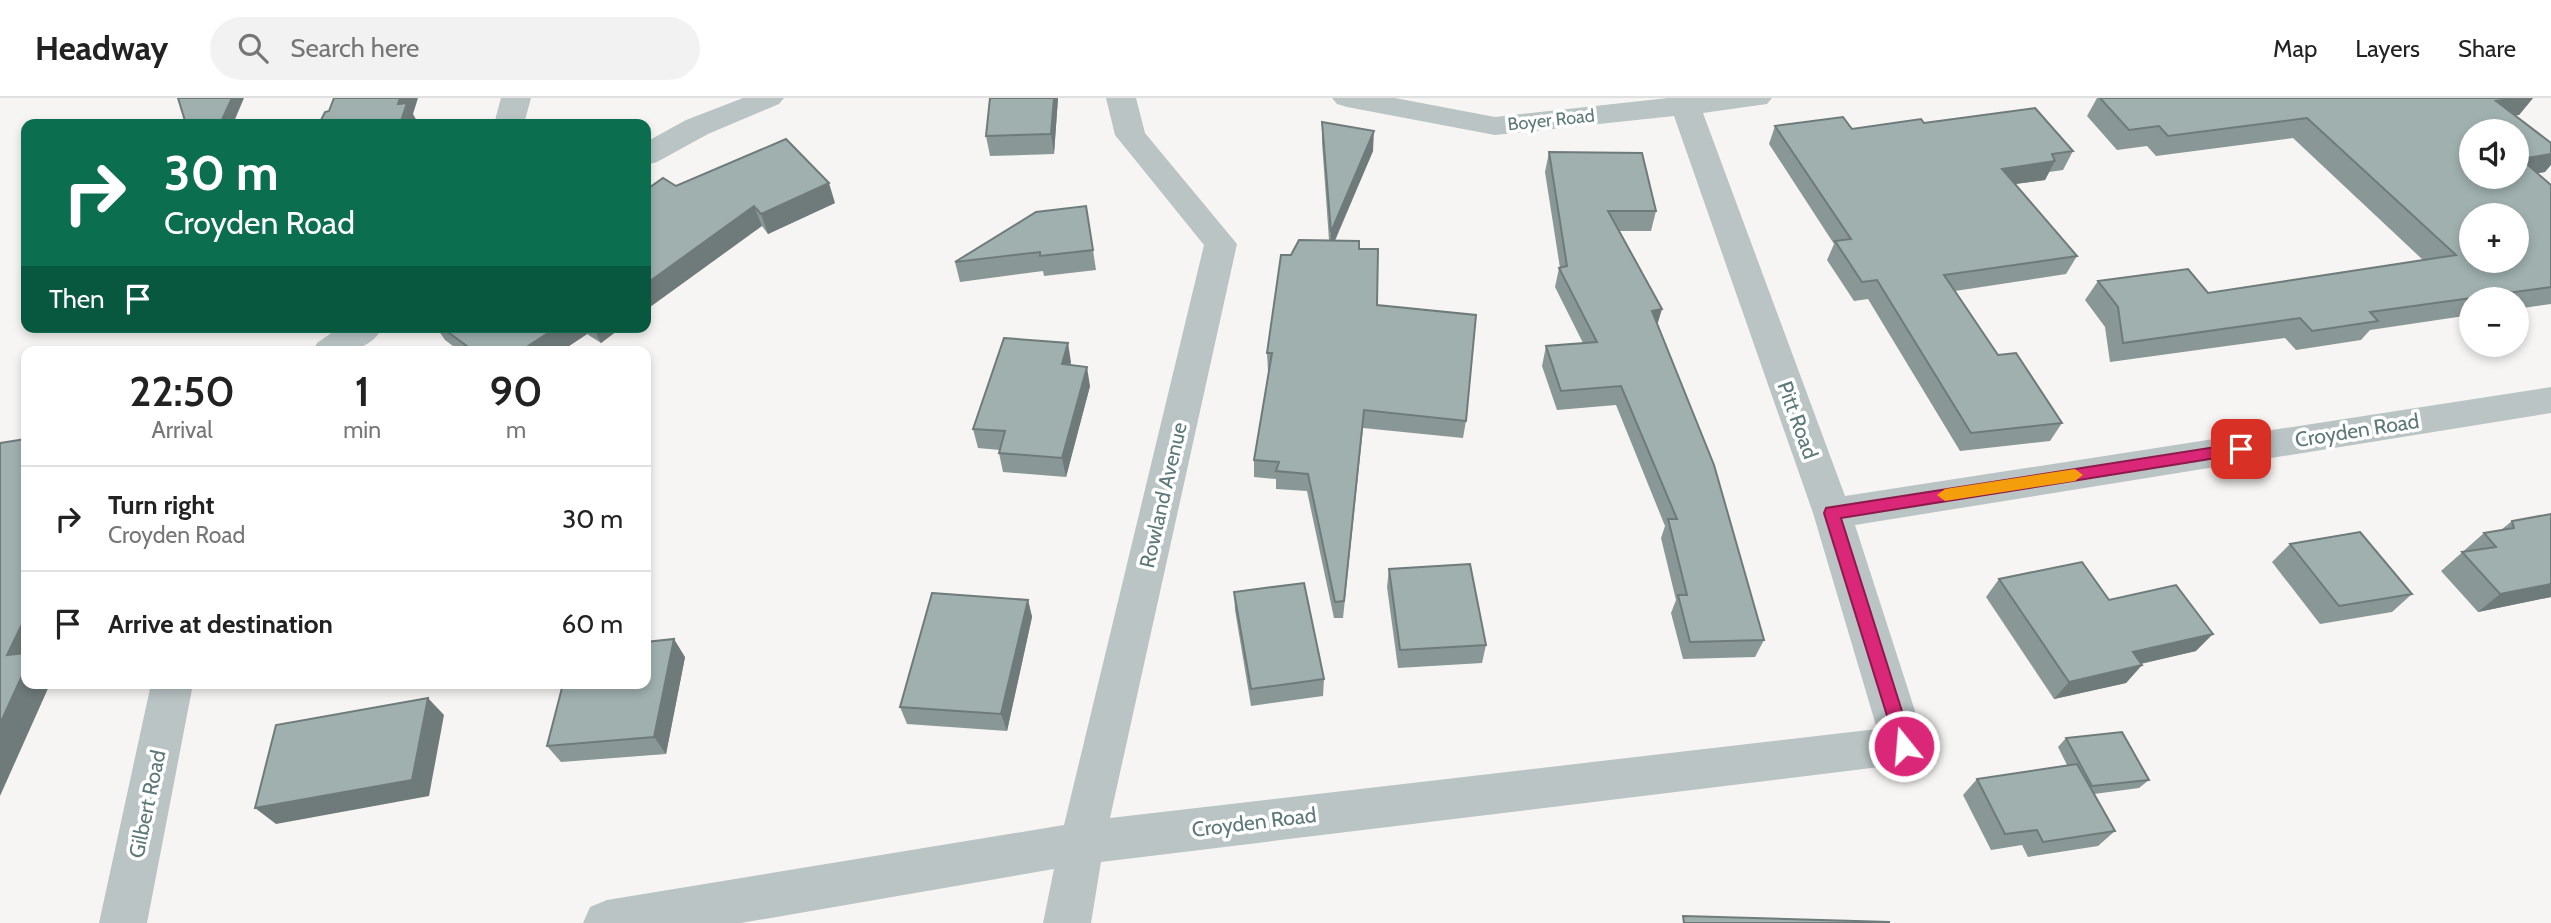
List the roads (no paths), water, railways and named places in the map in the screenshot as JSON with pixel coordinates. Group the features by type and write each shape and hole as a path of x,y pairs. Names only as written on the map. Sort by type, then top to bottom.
{"street":[{"path":"510,119 516,98"},
{"path":"651,152 697,127 769,98"},
{"name":"Rowland Avenue","path":"1067,923 1082,843 1221,244 1130,135 1121,98"},
{"name":"Boyer Road","path":"1347,98 1495,126 1684,102 1757,98"},
{"name":"Pitt Road","path":"1684,102 1832,513 1904,746"},
{"path":"338,346 357,333"},
{"name":"Croyden Road","path":"1832,513 2548,405"},
{"name":"Gilbert Road","path":"123,923 171,689"},
{"name":"Croyden Road","path":"607,923 1082,843 1904,746"}]}
